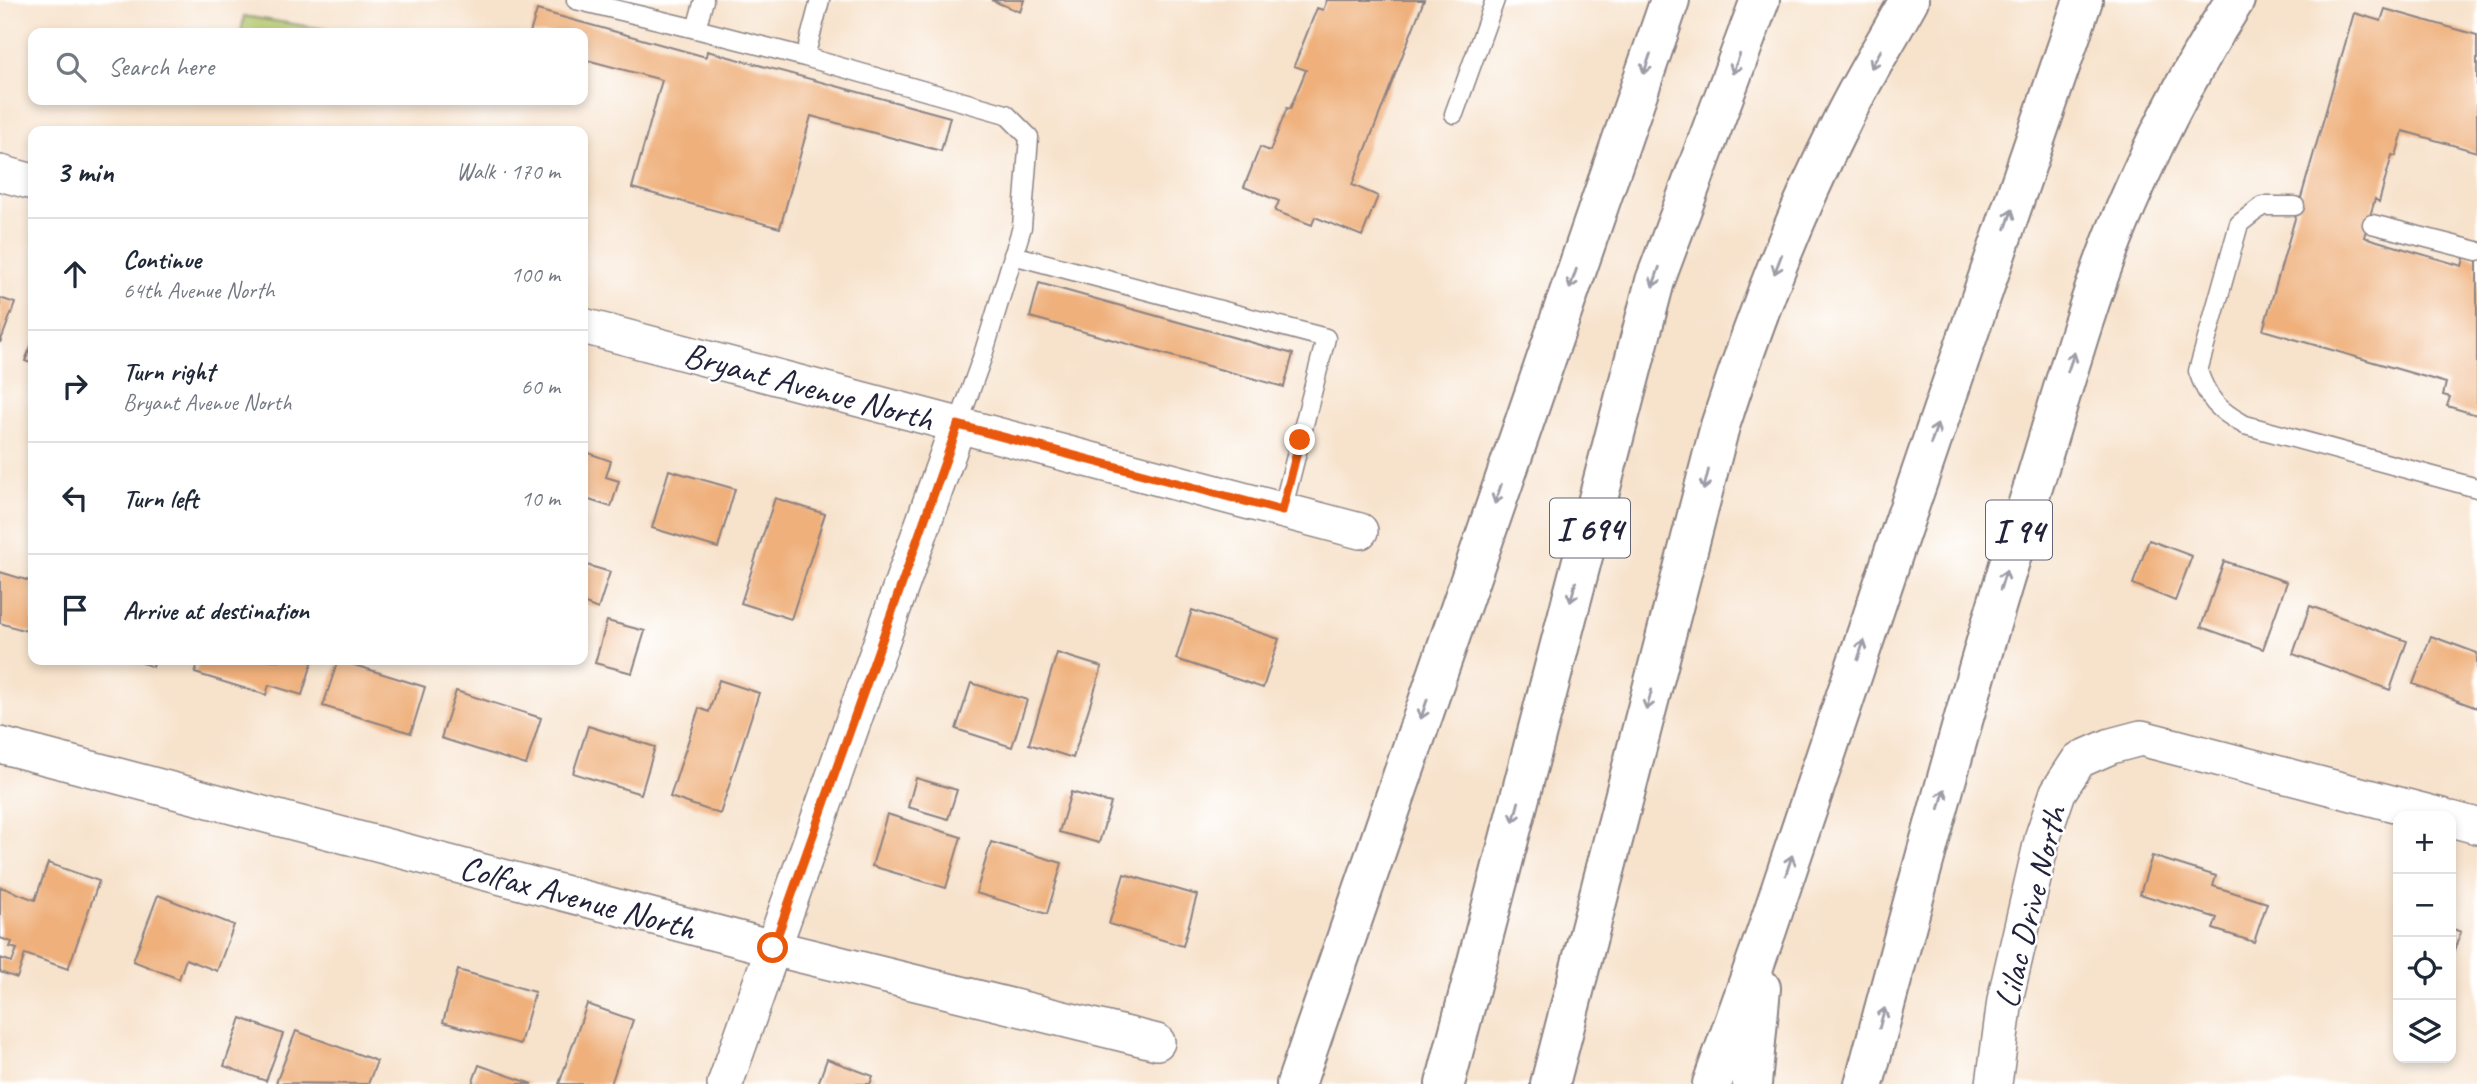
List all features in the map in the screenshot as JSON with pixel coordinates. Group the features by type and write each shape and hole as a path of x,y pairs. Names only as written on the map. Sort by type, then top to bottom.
{"highway":[{"path":"1297,1084 1670,0"},
{"name":"I 694","path":"1445,1078 1655,281 1760,0"},
{"path":"1550,1084 1720,426 1743,355 1789,234 1828,148 1909,0"},
{"name":"I 94","path":"1864,1084 1996,604 2076,346 2113,239 2139,177 2208,41 2235,0"},
{"path":"1713,1084 2083,2"},
{"path":"1752,1084 1767,930"}],"street":[{"path":"0,173 28,181"},
{"name":"Bryant Avenue North","path":"588,327 1360,531"},
{"path":"725,1084 958,425"},
{"name":"Lilac Drive North","path":"1994,1084 2005,1000 2043,836 2058,792 2079,760 2111,746 2141,738 2422,811"},
{"name":"Colfax Avenue North","path":"0,745 773,948 1157,1042"},
{"path":"2456,820 2477,825"}],"lane":[{"path":"576,0 805,57 1006,114 1030,137 1022,227 982,358 958,425"},
{"path":"696,29 704,0"},
{"path":"805,57 820,0"},
{"path":"1454,114 1495,0"},
{"path":"2295,206 2262,206 2239,224 2198,371 2206,393 2222,413 2245,425 2477,488"},
{"path":"2372,224 2477,251"},
{"path":"1013,255 1326,338 1282,511"}],"green space":[{"path":"244,16 318,28 242,28"}],"building":[{"path":"991,0 1024,0 1020,12"},
{"path":"1327,0 1424,0 1352,185 1378,196 1362,236 1315,217 1312,225 1275,211 1279,201 1244,187 1260,147 1270,151 1287,108 1290,109 1306,70 1294,66 1317,8 1323,10"},
{"path":"2385,9 2477,35 2477,152 2403,131 2396,156 2392,155 2379,202 2375,199 2364,237 2462,266 2465,255 2477,258 2477,415 2447,406 2450,397 2443,395 2446,383 2263,330 2354,13 2381,21"},
{"path":"537,10 706,57 707,51 950,117 941,151 811,116 780,228 632,188 662,80 588,60 588,28 532,28"},
{"path":"1039,283 1293,354 1284,387 1030,317"},
{"path":"0,298 15,303 0,343"},
{"path":"588,453 611,461 606,477 619,481 611,507 588,500"},
{"path":"669,470 735,489 718,548 652,528"},
{"path":"775,498 825,514 791,619 741,603"},
{"path":"2149,540 2192,556 2175,601 2133,584"},
{"path":"2224,561 2287,582 2263,649 2201,627"},
{"path":"588,565 610,572 598,609 588,605"},
{"path":"0,572 28,580 28,631 0,623"},
{"path":"2310,606 2407,641 2390,690 2293,654"},
{"path":"1192,610 1279,639 1263,688 1176,659"},
{"path":"607,621 645,631 632,673 595,663"},
{"path":"2431,636 2477,653 2477,708 2413,684"},
{"path":"1057,653 1102,667 1073,758 1029,744"},
{"path":"197,665 311,665 302,695 269,685 266,695 195,673"},
{"path":"336,665 354,665 425,687 411,733 323,706"},
{"path":"719,680 759,693 720,814 670,797 699,708 709,712"},
{"path":"971,683 1027,700 1012,747 956,729"},
{"path":"456,691 541,718 526,765 441,738"},
{"path":"588,726 655,747 641,794 573,773"},
{"path":"916,778 957,790 948,819 908,807"},
{"path":"1071,792 1111,803 1099,843 1059,832"},
{"path":"887,814 961,837 946,888 872,866"},
{"path":"991,842 1062,863 1047,914 976,893"},
{"path":"2152,856 2216,876 2213,886 2267,903 2254,942 2213,929 2217,918 2140,894"},
{"path":"48,863 99,881 68,969 25,954 17,978 0,972 0,958 12,962 17,949 10,947 12,942 0,938 0,889 1,887 35,900"},
{"path":"1124,874 1197,895 1183,946 1109,924"},
{"path":"158,895 234,925 217,971 186,959 179,979 133,961"},
{"path":"2456,930 2461,932 2456,945"},
{"path":"458,970 535,992 520,1044 443,1022"},
{"path":"587,1004 633,1020 611,1084 559,1084"},
{"path":"241,1018 283,1034 266,1081 224,1066"},
{"path":"296,1031 377,1061 368,1084 276,1083"},
{"path":"827,1059 873,1076 870,1084 818,1084"},
{"path":"479,1065 532,1084 472,1084"}],"route":[{"path":"773,948 958,425 1282,511 1300,440"}]}
